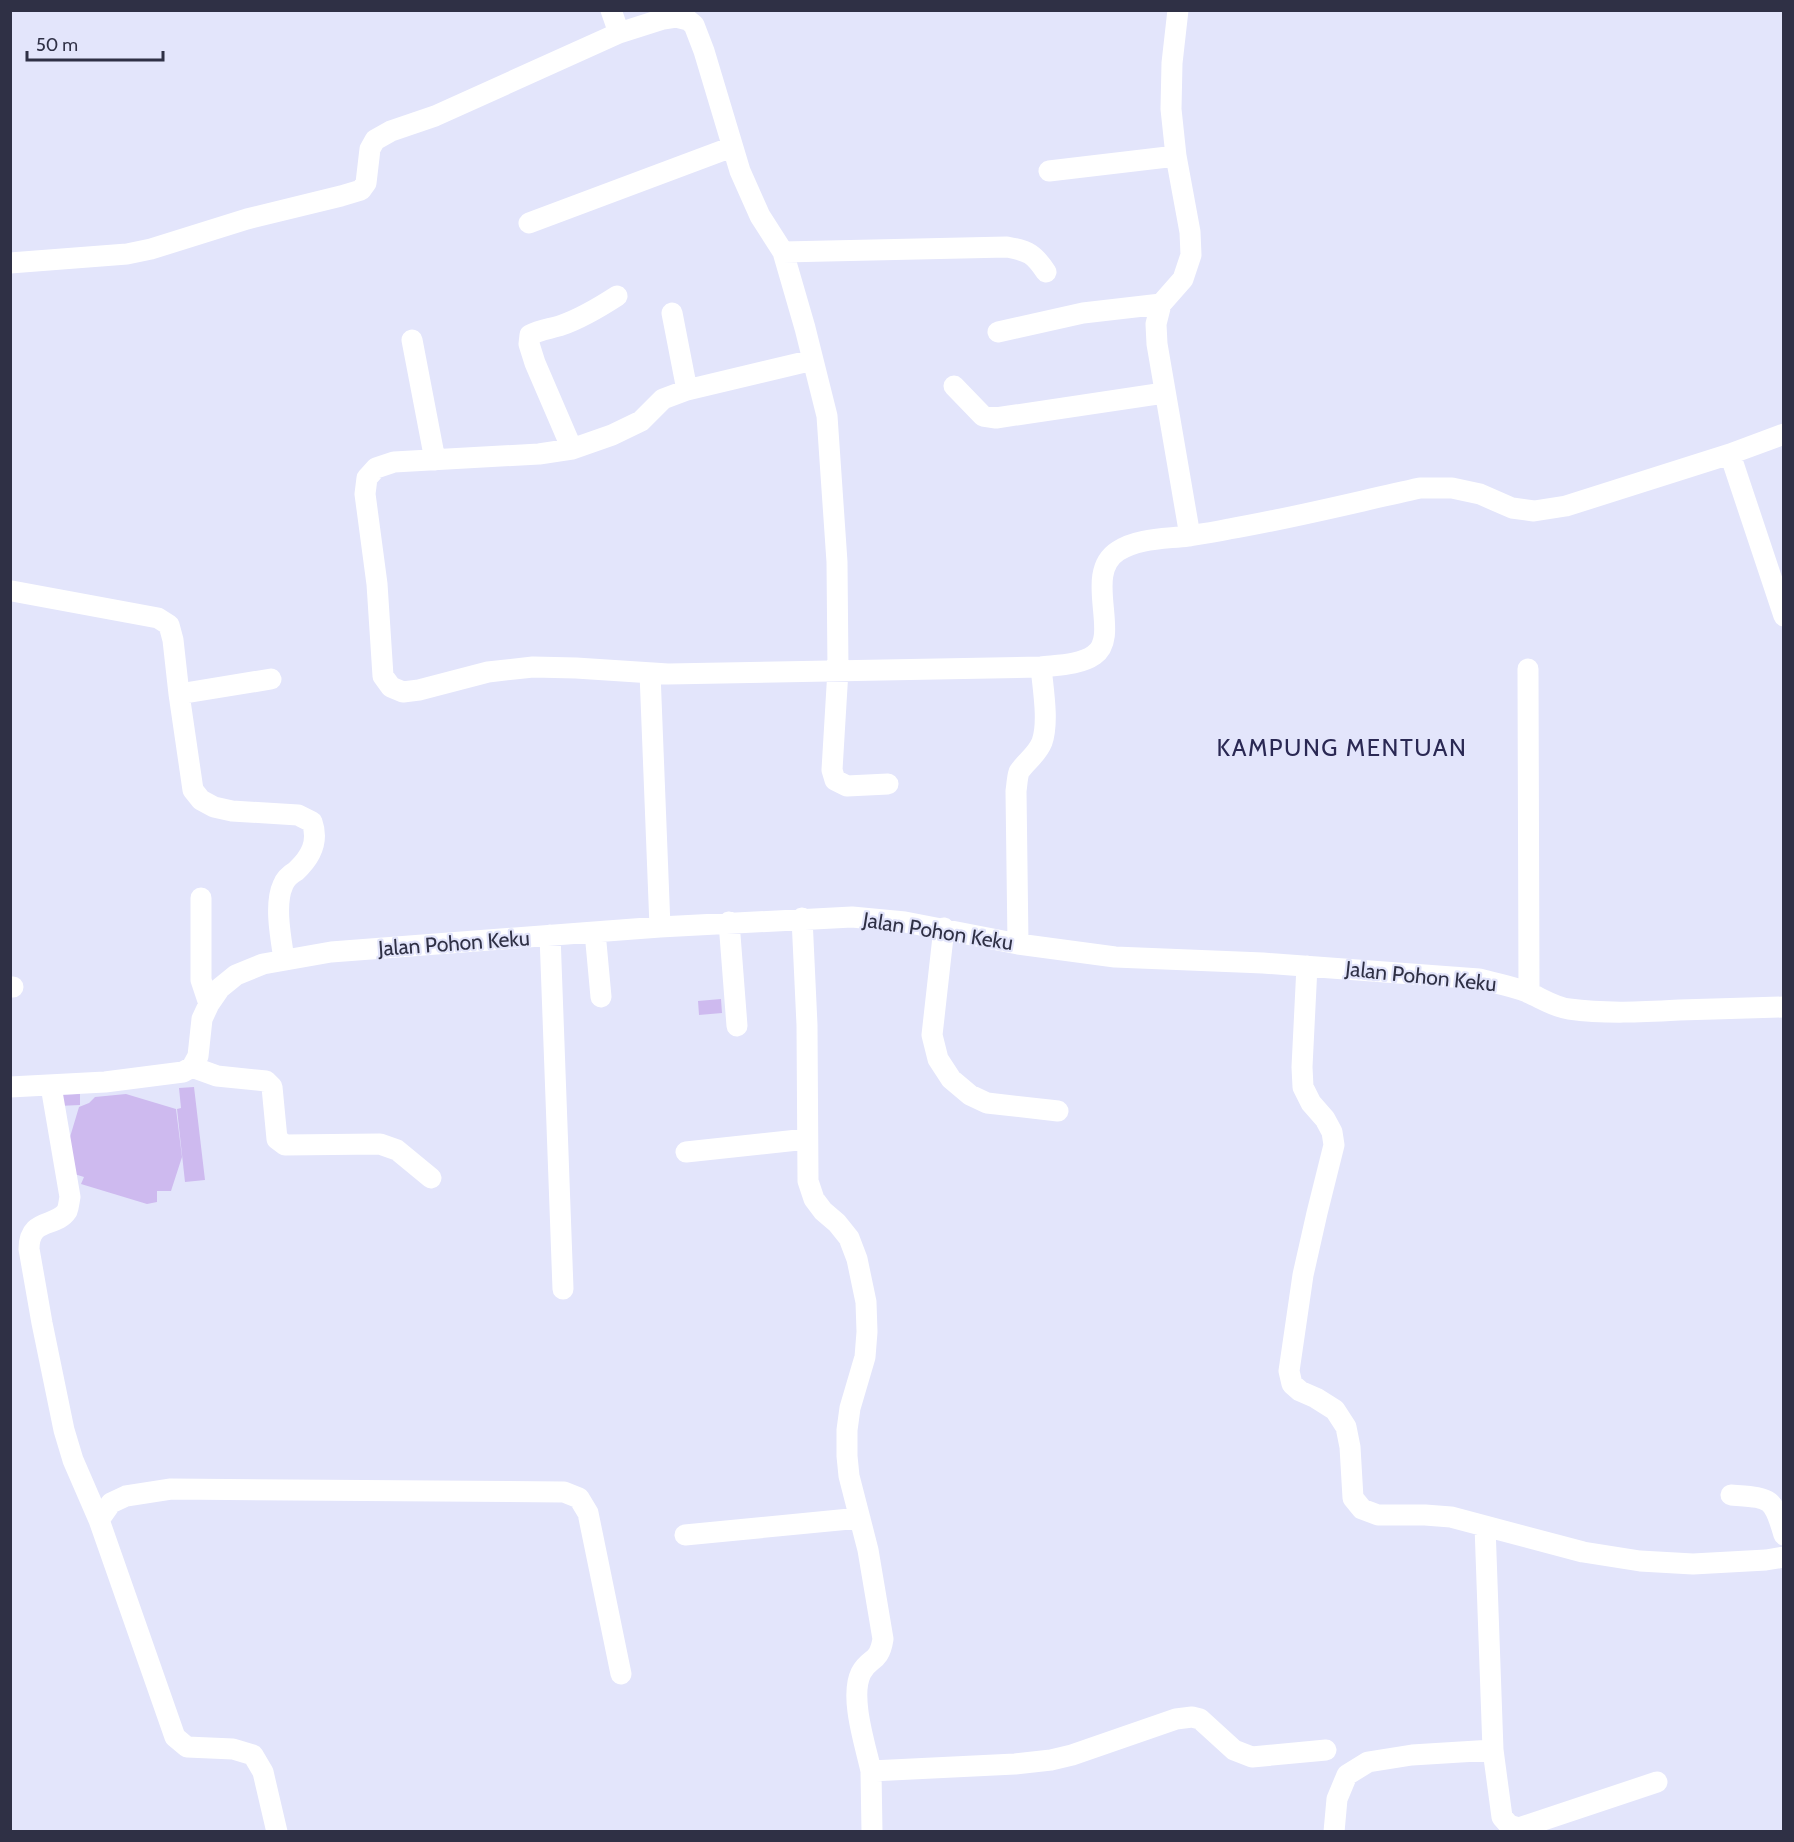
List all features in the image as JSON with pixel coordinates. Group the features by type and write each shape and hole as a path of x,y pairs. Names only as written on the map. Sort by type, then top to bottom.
{"street":[{"path":"611,10 619,33"},
{"path":"1178,10 1171,110 1176,156 1190,232 1191,255 1183,279 1161,304 1156,324 1156,344 1190,536"},
{"path":"10,263 98,257 143,251 247,219 361,190 366,183 370,149 375,140 392,131 435,116 619,33 643,24 676,17 688,20 694,25 704,51 740,171 760,216 783,252 827,416 836,552 838,670 832,771 836,780 847,786 888,784"},
{"path":"530,223 732,147"},
{"path":"1049,171 1176,156"},
{"path":"783,252 1007,247 1023,249 1036,258 1046,272"},
{"path":"572,449 535,363 529,344 531,335 538,330 562,325 589,314 618,296"},
{"path":"998,332 1083,313 1161,304"},
{"path":"672,313 687,390"},
{"path":"412,340 435,460"},
{"path":"813,360 687,390 663,399 641,421 612,435 572,449 539,454 394,462 376,468 367,478 365,494 376,584 383,676 391,687 403,692 419,690 488,672 533,667 650,673 1041,667 1070,664 1093,656 1102,648 1105,638 1102,575 1107,561 1116,552 1132,543 1232,529 1420,488 1452,488 1480,494 1512,508 1534,511 1566,507 1730,454 1784,434"},
{"path":"954,386 983,416 996,418 1164,393"},
{"path":"1730,454 1784,616"},
{"path":"12,591 158,618 169,625 193,790 201,800 214,807 232,811 298,815 312,822 315,832 313,849 304,863 283,885 280,927 284,959"},
{"path":"1018,944 1016,791 1018,775 1037,753 1043,740 1045,726 1041,667"},
{"path":"1528,669 1529,993"},
{"path":"650,673 660,927"},
{"path":"178,694 271,679"},
{"path":"201,898 201,980 209,1004"},
{"name":"Jalan Pohon Keku","path":"192,1067 198,1056 202,1019 220,988 236,975 263,964 331,952 802,918 852,917 905,922 1018,944 1115,957 1307,966 1479,979 1506,985 1566,1009 1593,1012 1628,1013 1784,1007"},
{"path":"802,918 807,1025 808,1181 814,1199 849,1238 857,1259 866,1302 865,1357 850,1408 847,1430 849,1476 860,1518 883,1639 877,1658 862,1671 858,1679 858,1718 871,1771 873,1832"},
{"path":"729,922 737,1026"},
{"path":"944,928 932,1035 938,1059 951,1079 970,1095 987,1103 1058,1111"},
{"path":"596,932 601,997"},
{"path":"550,935 563,1289"},
{"path":"1307,966 1302,1067 1304,1088 1311,1103 1325,1119 1332,1132 1334,1145 1304,1275 1289,1371 1292,1383 1300,1391 1335,1410 1346,1426 1350,1447 1353,1498 1362,1509 1378,1515 1451,1517 1583,1552 1640,1561 1693,1564 1784,1557"},
{"path":"10,1087 51,1086 164,1076 183,1072 192,1067 217,1076 266,1081 272,1087 277,1139 285,1145 380,1144 397,1150 431,1178"},
{"path":"51,1086 70,1197 66,1213 36,1229 29,1241 29,1249 64,1430 73,1460 99,1520 175,1737 187,1748 233,1749 253,1755 262,1772 277,1832"},
{"path":"686,1152 807,1138"},
{"path":"99,1520 111,1503 126,1496 171,1490 564,1492 579,1498 588,1513 621,1674"},
{"path":"1731,1495 1762,1498 1771,1502 1777,1512 1784,1535"},
{"path":"685,1534 860,1518"},
{"path":"1485,1526 1493,1750 1502,1817 1509,1825 1519,1828 1657,1782"},
{"path":"871,1771 1051,1760 1176,1719 1192,1717 1200,1719 1234,1750 1252,1757 1326,1750"},
{"path":"1334,1832 1337,1799 1347,1775 1368,1762 1412,1755 1493,1750"}],"building":[{"path":"721,999 722,1013 699,1015 698,1001"},
{"path":"194,1087 205,1180 185,1182 177,1109 181,1108 179,1088"},
{"path":"80,1094 80,1105 58,1106 57,1095"},
{"path":"126,1094 176,1109 182,1157 171,1191 157,1191 157,1202 147,1204 81,1184 84,1177 71,1173 64,1157 79,1107 89,1103 95,1097"}],"district":[{"name":"KAMPUNG MENTUAN","path":"1342,747"}]}
